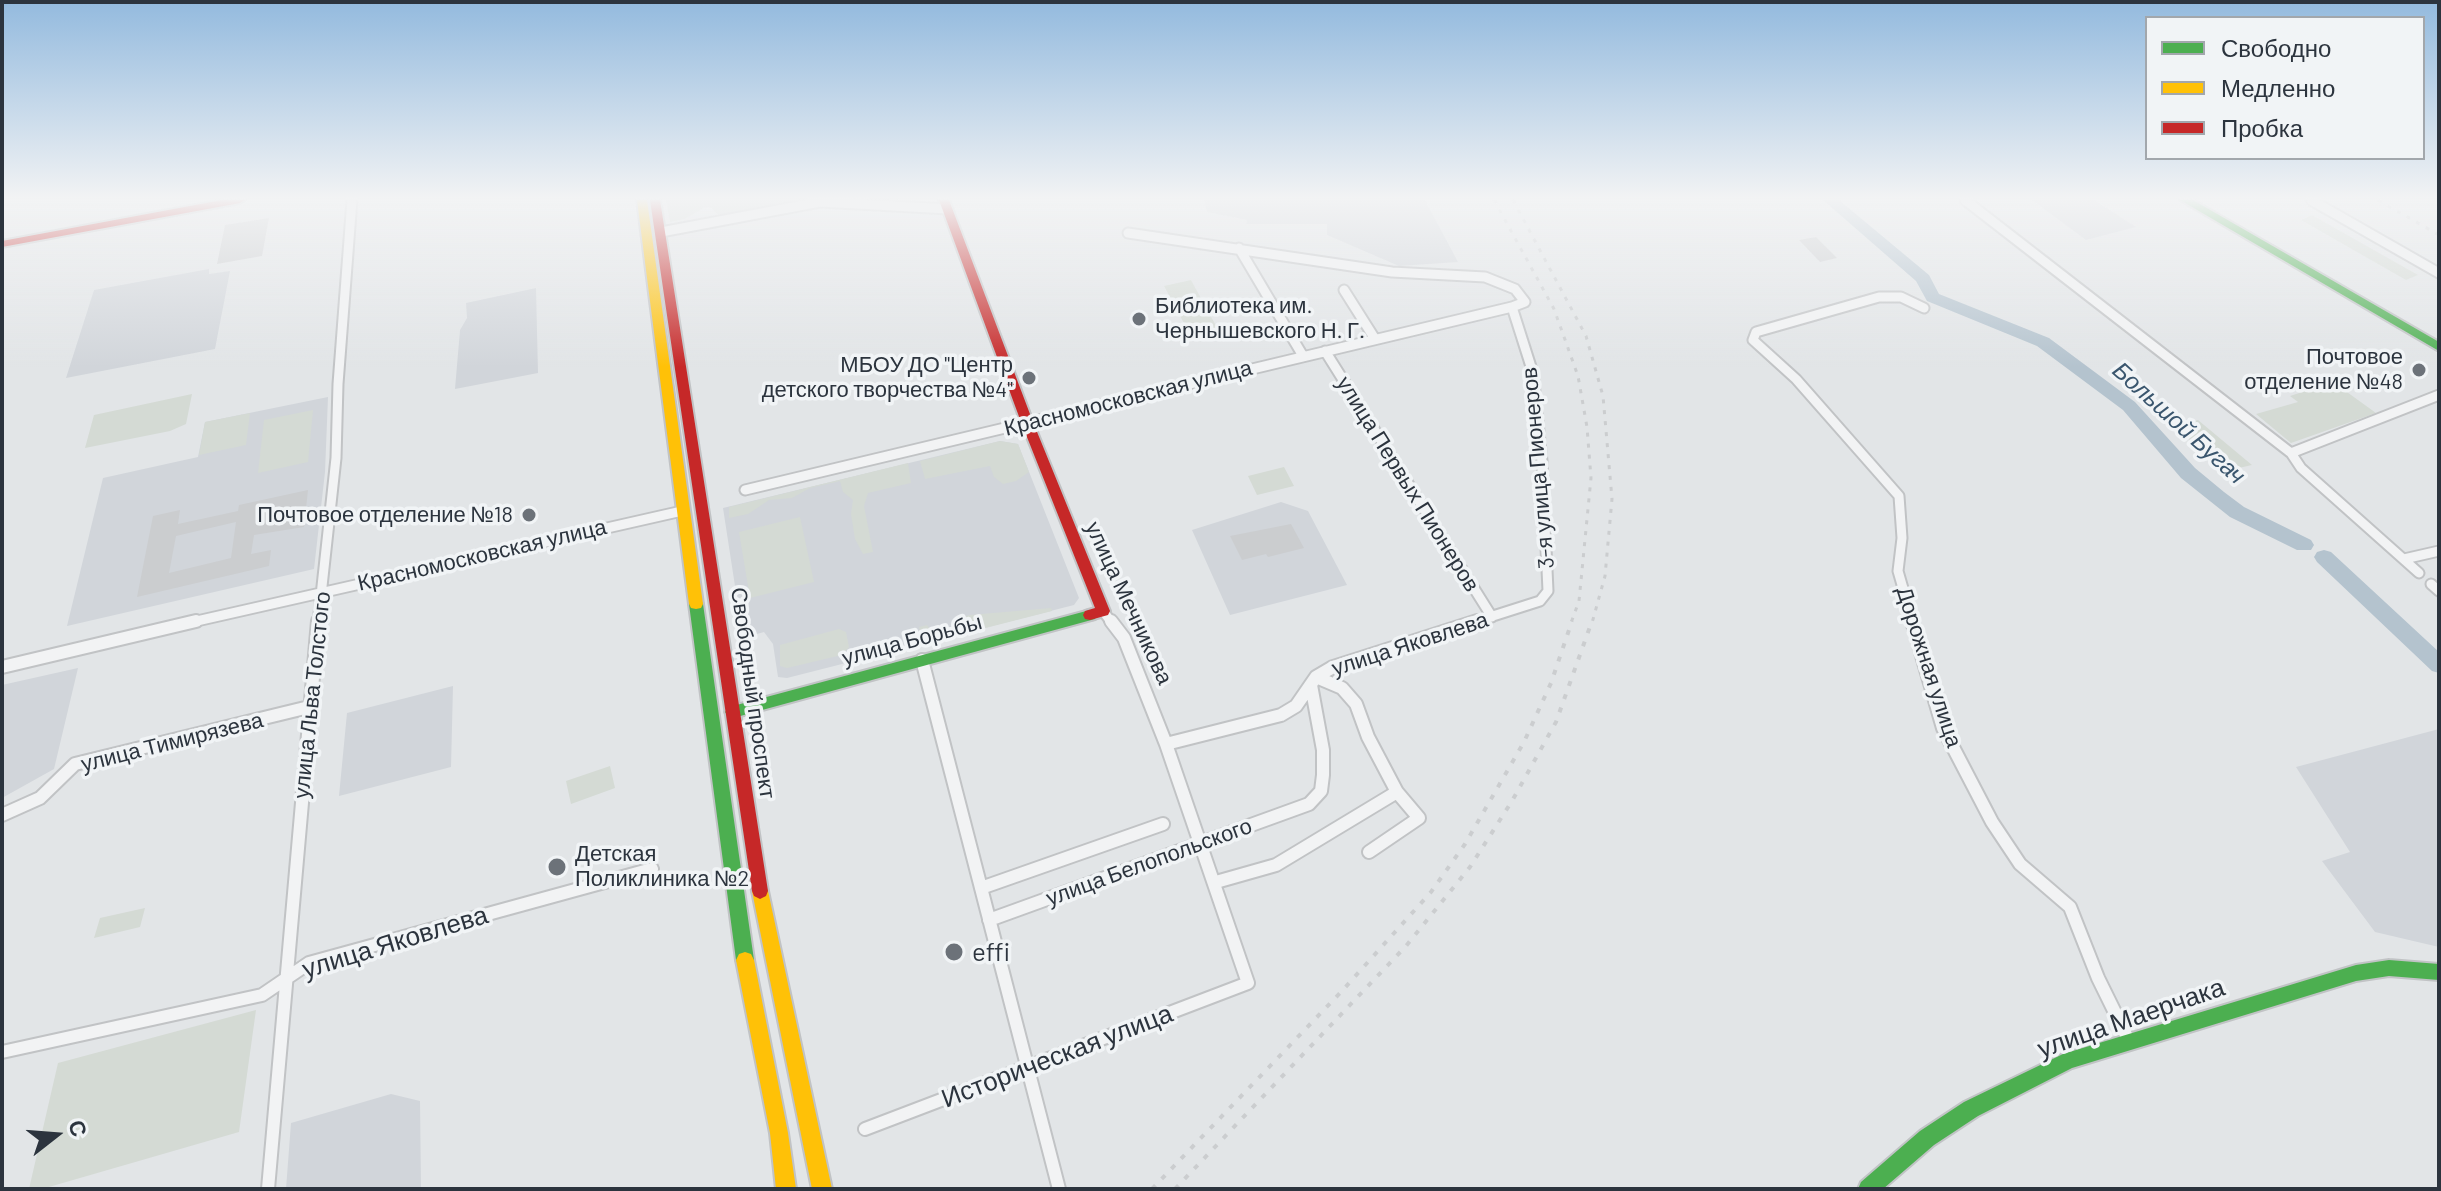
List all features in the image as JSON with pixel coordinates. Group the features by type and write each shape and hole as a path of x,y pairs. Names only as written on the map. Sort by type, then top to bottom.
{"main road":[{"name":"Свободный проспект","path":"656,256 682,511 740,937 779,1133 786,1189"},
{"name":"Свободный проспект","path":"658,256 702,508 767,934 794,1042 822,1189"},
{"name":"улица Мечникова","path":"965,256 1027,422 1103,611"},
{"path":"2281,256 2439,347"},
{"path":"682,511 702,508"},
{"name":"улица Борьбы","path":"733,712 1103,611"},
{"name":"улица Маерчака","path":"1868,1189 1927,1138 1971,1109 2069,1060 2356,973 2389,968 2439,972"}],"street":[{"name":"улица Льва Толстого","path":"268,1189 289,976 309,707 336,458 348,256"},
{"path":"1243,256 1303,356"},
{"name":"3-я улица Пионеров","path":"1287,256 1392,272 1485,277 1515,289 1525,302 1512,307 1533,373 1542,461 1548,591 1532,606"},
{"path":"2036,256 2291,453 2301,468 2419,573"},
{"path":"2408,256 2439,273"},
{"path":"1344,290 1375,339"},
{"name":"Дорожная улица","path":"1924,308 1901,297 1879,297 1756,332 1753,340 1796,379 1899,496 1902,538 1898,571 1943,728 1986,811 2020,864 2070,907 2098,978 2129,1041"},
{"name":"Красномосковская улица","path":"745,490 1512,307"},
{"name":"улица Первых Пионеров","path":"1325,351 1492,617"},
{"path":"2291,453 2439,395"},
{"name":"Красномосковская улица","path":"2,667 322,591 682,511"},
{"path":"2404,559 2439,551"},
{"name":"улица Яковлева","path":"1166,744 1281,715 1296,706 1314,681 1333,667 1532,606"},
{"name":"улица Мечникова","path":"1103,611 1124,638 1166,744 1216,882 1248,983"},
{"path":"922,660 1059,1189"},
{"path":"1314,681 1342,688 1356,704 1368,737 1397,792 1419,818 1369,852"},
{"name":"улица Белопольского","path":"989,920 1309,804 1321,791 1323,775 1314,681"},
{"name":"улица Тимирязева","path":"2,815 40,798 75,764 309,707"},
{"path":"1216,882 1276,865 1397,792"},
{"path":"981,888 1163,824"},
{"name":"улица Яковлева","path":"2,1052 262,995 309,963 652,869"},
{"name":"Историческая улица","path":"865,1129 1248,983"}],"shaded area":[{"path":"1375,256 1455,256 1458,262 1399,266"},
{"path":"2363,256 2384,256 2418,275 2406,280"},
{"path":"209,269 209,274 230,271 215,349 66,378 94,290"},
{"path":"1191,280 1220,333 1193,340 1164,286"},
{"path":"536,288 538,373 455,389 460,330 467,318 466,303"},
{"path":"2333,382 2376,413 2291,443 2256,414 2298,402 2290,396"},
{"path":"192,394 186,424 170,431 85,448 94,415"},
{"path":"328,397 325,472 314,569 67,626 103,478 198,457 205,422"},
{"path":"313,410 308,462 258,473 264,420"},
{"path":"250,413 246,445 199,455 205,422"},
{"path":"2198,420 2252,465 2221,472 2175,425"},
{"path":"1000,441 1018,444 1079,598 1074,605 787,678 778,677 773,644 764,632 743,638 723,508"},
{"path":"1000,441 1018,444 1029,472 1016,481 1003,484 994,477 990,466 925,479 920,461"},
{"path":"908,463 911,483 868,493 864,506 873,552 863,554 855,539 851,514 853,500 843,492 840,481 810,488 792,498 769,500 748,514 729,518 729,507"},
{"path":"1284,467 1294,486 1257,495 1248,476"},
{"path":"1281,502 1308,511 1347,585 1230,615 1192,530"},
{"path":"800,517 814,582 750,598 739,532"},
{"path":"1051,608 1052,611 923,644 919,627 927,625 932,632 956,626 959,618 970,615"},
{"path":"839,629 846,632 849,647 842,655 787,668 780,666 780,645"},
{"path":"78,668 54,769 2,798 2,685"},
{"path":"453,686 451,767 339,796 347,713"},
{"path":"2439,729 2439,947 2375,932 2322,861 2350,852 2296,767"},
{"path":"610,766 615,788 571,804 566,781"},
{"path":"145,908 140,927 94,938 100,918"},
{"path":"256,1010 239,1132 42,1189 29,1189 58,1063"},
{"path":"391,1094 420,1101 421,1189 286,1189 291,1123"}],"building":[{"path":"219,256 262,256 262,256 217,264"},
{"path":"1814,256 1837,258 1820,262"},
{"path":"308,490 304,527 254,535 251,554 271,550 269,566 137,597 153,516 180,510 178,524 238,511 239,505","holes":["236,522 231,558 169,573 176,536"]},
{"path":"1291,524 1304,548 1268,557 1266,554 1242,560 1230,536"}],"waterway":[{"name":"Большой Бугач","path":"1896,256 1923,278 1933,297 2043,342 2129,406 2188,473 2217,497 2237,512 2304,545"},
{"name":"Большой Бугач","path":"2324,557 2439,665"}],"railway":[{"path":"1525,256 1554,309 1578,376 1587,427 1591,478 1579,601 1571,623"},
{"path":"1543,256 1586,336 1603,396 1612,499 1605,576 1592,623"},
{"path":"1152,1189 1341,992 1431,892 1465,844 1524,742 1551,683 1572,621"},
{"path":"1175,1189 1406,946 1470,867 1512,801 1556,722 1592,621"}],"traffic: fast":[{"path":"2281,256 2439,347"},
{"path":"696,604 745,960"},
{"path":"733,712 1090,615"},
{"path":"1868,1189 1927,1138 1971,1109 2069,1060 2356,973 2389,968 2439,972"}],"traffic: slow":[{"path":"649,256 696,604"},
{"path":"760,891 822,1189"},
{"path":"745,960 779,1133 786,1189"}],"traffic: jam":[{"path":"663,256 760,891"},
{"path":"965,256 1103,611 1090,615"}],"place":[{"name":"Библиотека им. Чернышевского Н. Г.","path":"1139,319"},
{"name":"Почтовое отделение №48","path":"2419,370"},
{"name":"МБОУ ДО \"Центр детского творчества №4\"","path":"1029,378"},
{"name":"Почтовое отделение №18","path":"529,515"},
{"name":"Детская Поликлиника №2","path":"557,867"},
{"name":"effi","path":"954,952"}]}
